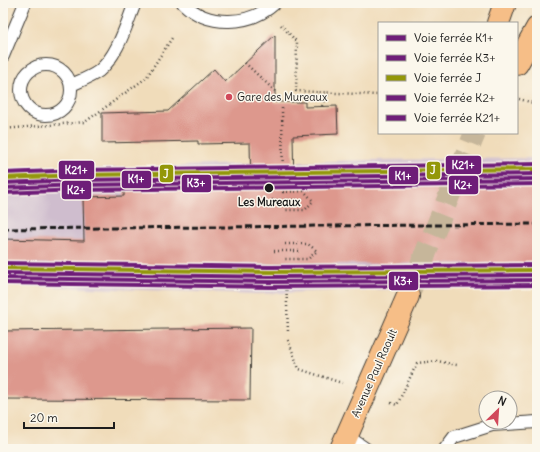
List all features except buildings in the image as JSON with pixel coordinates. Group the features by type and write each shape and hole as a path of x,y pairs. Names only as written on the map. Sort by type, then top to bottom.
{"main road":[{"path":"498,22 505,3"},
{"path":"518,62 537,28"},
{"name":"Avenue Paul Raoult","path":"344,442 408,296"}],"lane":[{"path":"3,56 25,3"},
{"path":"71,85 98,72 106,64 120,40 135,3"},
{"path":"183,3 198,14 220,21 241,21 264,12 275,3"},
{"path":"48,65 63,71 71,85 71,94 64,109 49,116 32,112 26,106 22,98 22,82 32,69 40,66 48,65"},
{"path":"445,449 454,437 492,425 537,422"},
{"path":"344,442 366,449"}],"path":[{"path":"264,12 285,28 297,42 296,91 378,95"},
{"path":"3,128 84,122 146,78 172,38"},
{"path":"245,63 275,91"},
{"path":"322,106 329,93"},
{"path":"519,99 537,104"},
{"path":"282,108 283,192 304,191 313,201 305,210 284,210"},
{"path":"272,200 299,200"},
{"path":"285,244 308,244 317,251 308,259 285,259"},
{"path":"274,251 302,251"},
{"path":"286,278 288,332"}],"shaded area":[{"path":"537,158 537,287 359,290 256,294 3,285 3,172 366,160"}],"tunnel":[{"path":"408,296 475,134"}],"railway":[{"path":"3,229 537,224"}],"rail line":[{"name":"K21+","path":"3,173 79,170 537,164"},
{"name":"J","path":"3,178 79,175 537,169"},
{"name":"K1+","path":"3,183 79,180 537,174"},
{"name":"K3+","path":"3,188 79,185 537,179"},
{"name":"K2+","path":"3,193 79,190 537,184"},
{"name":"K21+","path":"3,263 270,267 537,265"},
{"name":"J","path":"3,268 270,272 537,270"},
{"name":"K1+","path":"3,273 270,277 537,275"},
{"name":"K3+","path":"3,278 270,282 537,280"},
{"name":"K2+","path":"3,283 270,287 537,285"}],"place":[{"name":"Gare des Mureaux","path":"229,97"},
{"name":"Les Mureaux","path":"269,188"}]}
